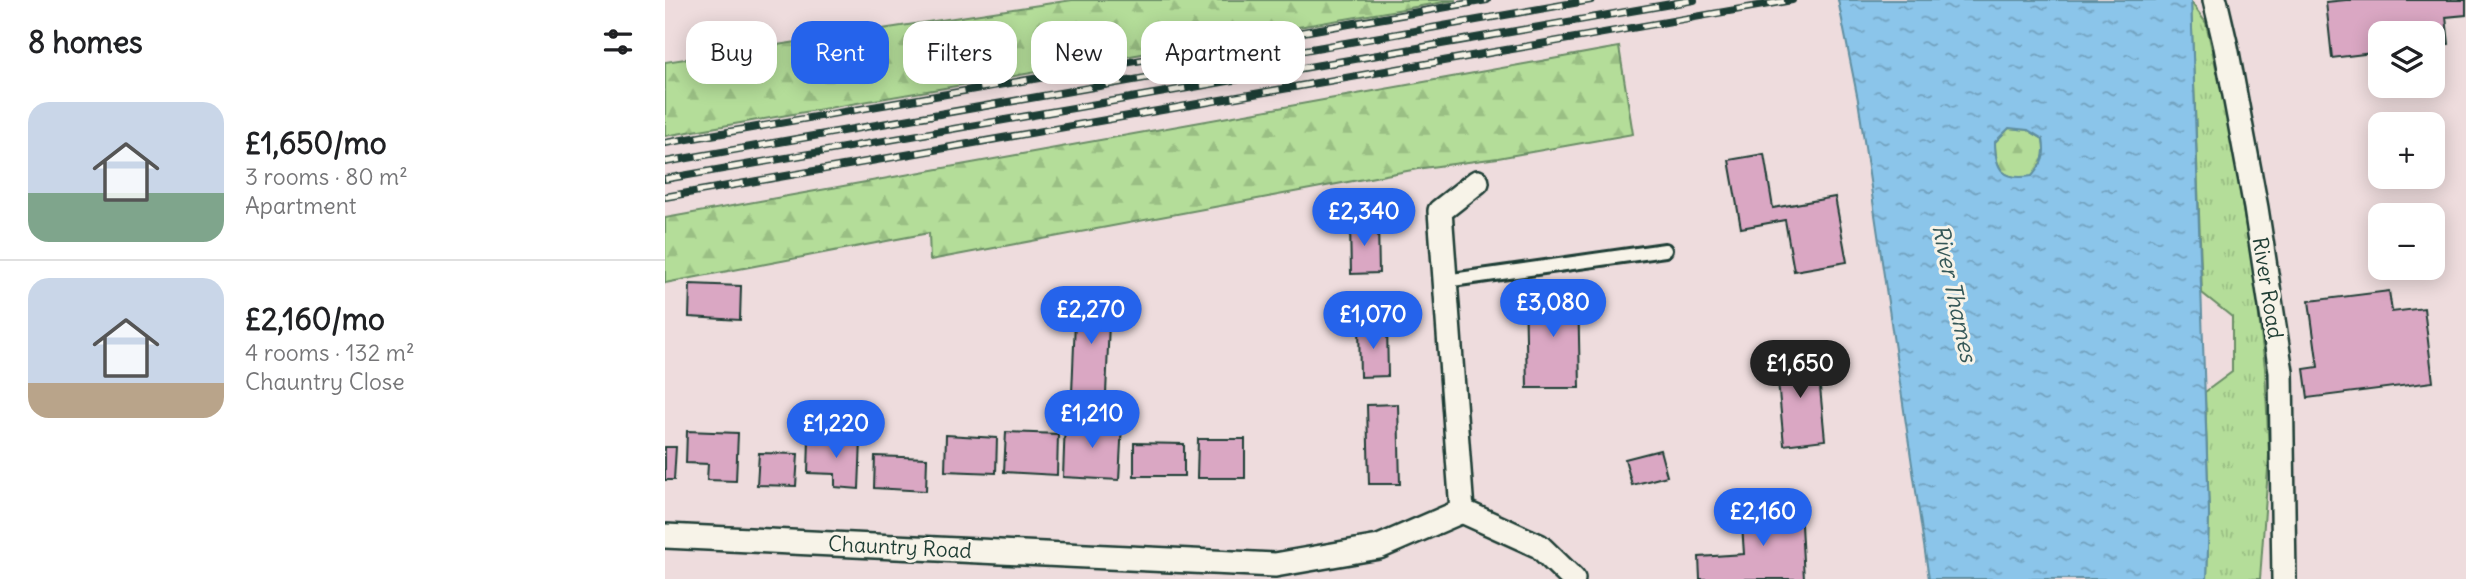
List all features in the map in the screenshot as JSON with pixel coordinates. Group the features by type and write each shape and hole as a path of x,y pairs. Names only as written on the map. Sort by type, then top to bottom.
{"street":[{"name":"River Road","path":"2215,0 2256,208 2281,373 2284,579"},
{"path":"1477,182 1440,211 1462,511 1539,546 1573,579"},
{"name":"Chauntry Road","path":"665,536 1275,565 1379,547 1462,511"}],"lane":[{"path":"1445,281 1665,250"}],"green space":[{"path":"1072,0 1456,0 1305,26 1305,21 1141,21 1141,54 1127,57 1127,21 1031,21 1031,73 1017,75 1017,21 934,21"},
{"path":"2191,2 2206,23 2230,130 2255,282 2265,368 2269,455 2260,579 2207,579 2209,514 2205,392 2232,372 2232,317 2202,293"},
{"path":"903,26 903,84 967,84 665,136 665,62 686,59 686,84 777,84 777,45 791,43 791,84 889,84 889,28"},
{"path":"1619,47 1633,134 1498,158 1423,168 930,260 929,233 665,283 665,218"},
{"path":"2009,128 2028,130 2043,139 2043,159 2032,177 2008,175 1999,166 1995,142"}],"water":[{"name":"River Thames","path":"1838,0 2191,0 2209,514 2207,579 1929,579 1858,100","holes":["2009,128 2028,130 2043,139 2044,155 2041,163 2032,176 2008,175 1999,166 1995,142"]}],"building":[{"path":"2466,0 2466,15 2446,17 2449,44 2445,44 2445,21 2368,21 2368,54 2332,58 2326,2"},
{"path":"1764,154 1773,208 1835,197 1847,262 1794,271 1785,220 1741,228 1729,160"},
{"path":"1350,223 1378,223 1379,273 1351,274"},
{"path":"690,284 741,286 740,320 689,317"},
{"path":"1578,289 1580,388 1527,388 1525,290"},
{"path":"2389,291 2392,312 2424,308 2433,382 2308,398 2304,369 2318,367 2309,301"},
{"path":"1076,297 1110,299 1106,394 1072,393"},
{"path":"1387,325 1388,376 1360,377 1359,326"},
{"path":"1817,356 1825,440 1784,445 1776,360"},
{"path":"1398,404 1400,484 1369,484 1367,405"},
{"path":"1065,421 1122,423 1119,480 1063,477"},
{"path":"687,431 738,433 736,481 707,480 708,464 686,463"},
{"path":"1006,432 1058,434 1057,475 1004,472"},
{"path":"946,435 997,438 996,473 945,471"},
{"path":"809,438 861,440 859,489 835,487 835,474 808,473"},
{"path":"1198,439 1245,439 1245,478 1197,478"},
{"path":"1134,443 1184,444 1184,476 1134,476"},
{"path":"665,447 676,447 674,480 665,480"},
{"path":"1660,450 1667,476 1632,485 1625,459"},
{"path":"759,453 798,454 796,486 757,485"},
{"path":"875,456 927,458 926,491 874,488"},
{"path":"1800,507 1804,579 1700,579 1699,557 1744,554 1741,510"}],"railway":[{"path":"665,143 1487,0"},
{"path":"665,162 1591,0"},
{"path":"665,179 1694,0"},
{"path":"665,197 1792,0"}]}
